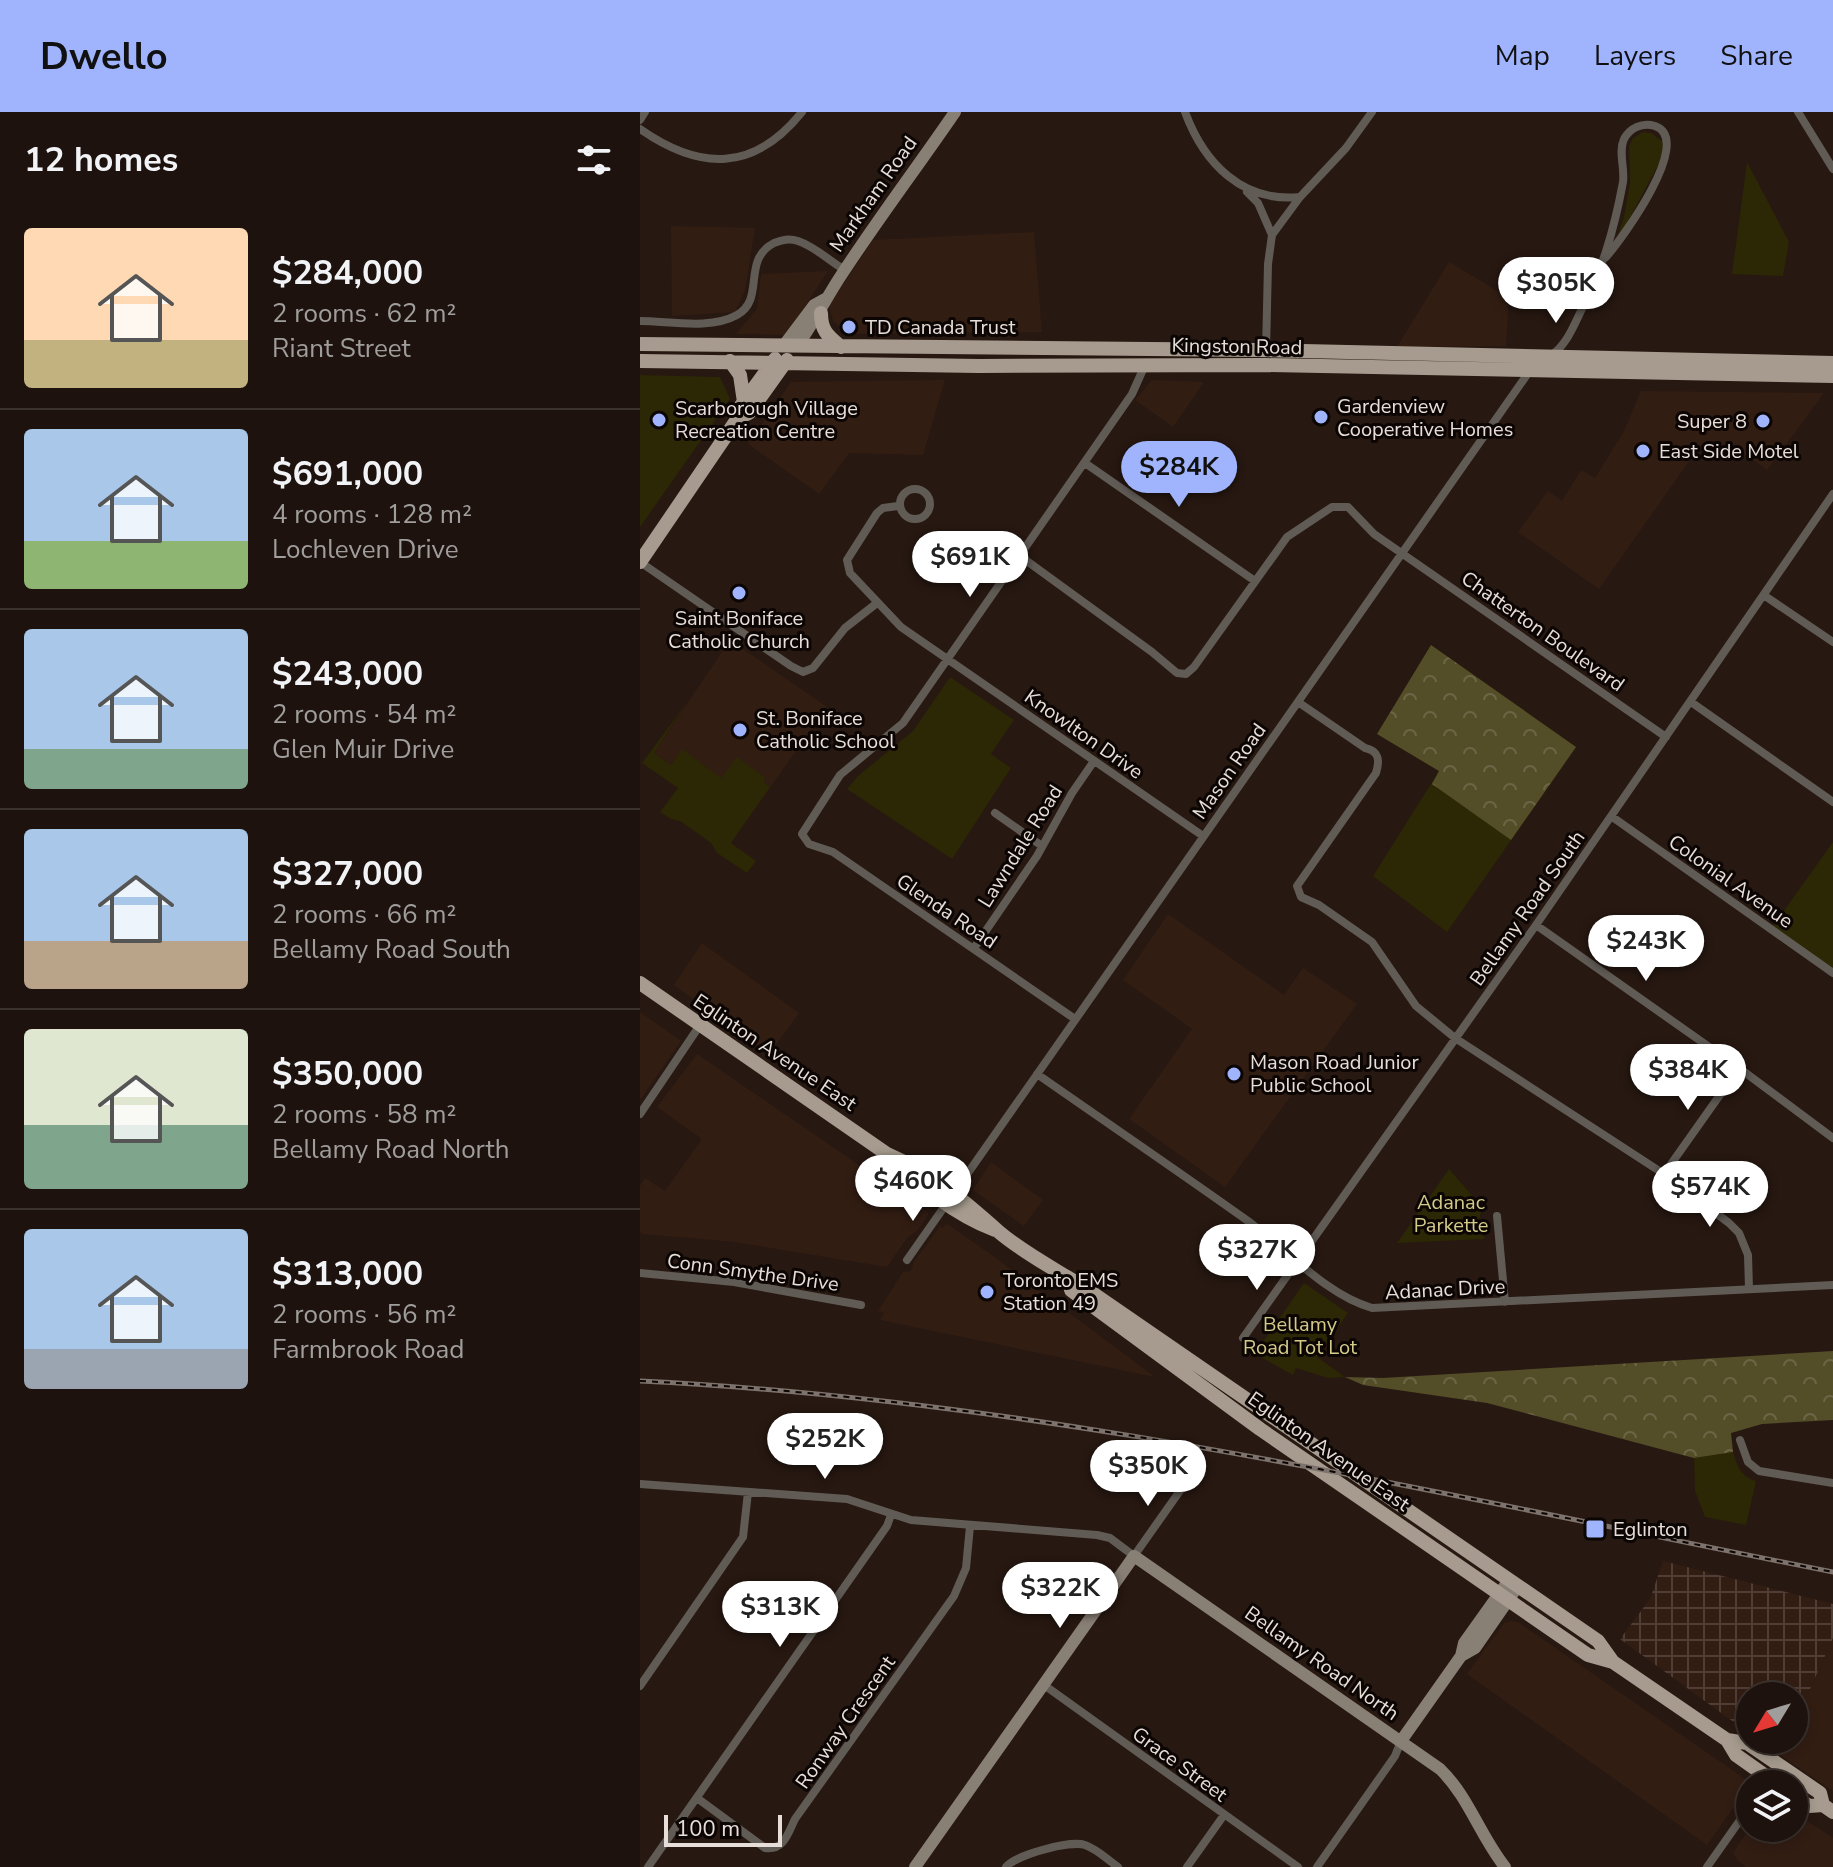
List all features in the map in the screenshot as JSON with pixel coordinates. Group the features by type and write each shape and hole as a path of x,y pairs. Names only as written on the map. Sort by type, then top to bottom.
{"main road":[{"path":"823,306 821,325 825,334 841,347"},
{"name":"Kingston Road","path":"640,344 1265,358 1527,371 1833,376"},
{"name":"Markham Road","path":"738,418 749,413 790,346"},
{"name":"Kingston Road","path":"640,361 1145,365 1265,358"},
{"name":"Kingston Road","path":"1306,360 1833,363"},
{"path":"730,361 740,375 744,402"},
{"name":"Markham Road","path":"640,562 738,418 740,407 778,364"},
{"name":"Eglinton Avenue East","path":"640,983 887,1154 914,1166 950,1198 983,1215 1000,1232 1032,1255 1088,1290 1598,1641 1613,1662"},
{"name":"Eglinton Avenue East","path":"1032,1255 1051,1275 1260,1429 1588,1655 1613,1662 1727,1740 1736,1755 1755,1770"},
{"name":"Eglinton Avenue East","path":"1727,1740 1747,1743 1820,1793 1828,1808"},
{"name":"Eglinton Avenue East","path":"1808,1805 1828,1808"}],"street":[{"path":"640,120 645,112"},
{"path":"640,129 670,149 694,157 734,158 762,149 780,136 802,112"},
{"name":"Markham Road","path":"790,346 823,306 955,112"},
{"path":"1185,112 1202,149 1258,203 1272,235"},
{"path":"1265,358 1272,235 1300,197 1346,148 1372,112"},
{"path":"1798,112 1833,169"},
{"path":"1546,359 1566,341 1606,257 1623,183 1623,142 1635,127 1656,127 1667,141 1662,170 1626,234 1606,257"},
{"path":"1242,187 1281,199 1300,197"},
{"path":"640,321 714,322 741,313 751,300 754,268 762,253 784,240 791,239 811,246 845,270"},
{"name":"Mason Road","path":"950,1198 1527,371 1546,359"},
{"path":"947,660 1132,394 1145,365"},
{"path":"1085,463 1255,581"},
{"name":"Bellamy Road South","path":"1243,1338 1536,925 1833,494"},
{"name":"Knowlton Drive","path":"898,506 883,508 877,513 847,560 850,573 877,603 901,627 947,660 1203,836"},
{"name":"Chatterton Boulevard","path":"1020,556 1182,674 1194,667 1287,537 1336,506 1353,509 1368,530 1666,737"},
{"path":"640,562 803,672 813,668 837,635 877,603"},
{"path":"1765,596 1833,642"},
{"name":"Glenda Road","path":"947,660 897,729 840,775 802,834 809,844 833,852 1075,1019"},
{"path":"1298,702 1365,748 1372,749 1377,753 1379,764 1376,773 1302,878 1297,892 1372,942 1416,1006 1455,1038 1664,1174 1739,1233 1748,1255 1749,1289"},
{"path":"1691,702 1833,802"},
{"name":"Lawndale Road","path":"974,948 1094,761"},
{"path":"995,813 1042,846"},
{"name":"Colonial Avenue","path":"1611,816 1833,973"},
{"path":"1536,925 1833,1138"},
{"path":"640,1114 700,1025"},
{"path":"1664,1174 1739,1068"},
{"name":"Adanac Drive","path":"1037,1074 1251,1224 1297,1264 1349,1298 1372,1308 1833,1285"},
{"path":"907,1260 950,1198"},
{"path":"1497,1216 1505,1302"},
{"name":"Conn Smythe Drive","path":"640,1273 734,1282 861,1305"},
{"path":"1740,1440 1748,1462 1759,1471 1833,1483"},
{"path":"915,1867 1189,1478"},
{"path":"640,1484 847,1499 911,1520 1097,1535 1110,1538 1134,1556"},
{"path":"640,1686 743,1537 748,1492"},
{"path":"648,1867 887,1526 891,1515"},
{"name":"Ronway Crescent","path":"697,1798 765,1848 772,1849 782,1844 795,1819 954,1596 966,1568 970,1526"},
{"name":"Bellamy Road North","path":"1134,1556 1401,1741 1461,1656 1464,1643 1514,1583"},
{"name":"Grace Street","path":"1044,1685 1298,1867"},
{"path":"1317,1867 1395,1756 1401,1741 1454,1783 1489,1846 1505,1867"},
{"path":"1775,1770 1778,1764"},
{"path":"1187,1867 1224,1815"},
{"path":"1707,1867 1736,1826"},
{"path":"1006,1867 1020,1858 1074,1843 1087,1845 1118,1867"}],"shaded area":[{"path":"671,226 755,228 745,291 735,312 672,316"},
{"path":"1034,232 1042,332 849,334 833,321 829,305 873,240"},
{"path":"1449,262 1509,298 1506,346 1397,347"},
{"path":"828,271 786,335 736,334 757,309 761,274"},
{"path":"945,380 923,455 849,453 819,494 748,444 791,382"},
{"path":"1152,380 1204,382 1173,427 1135,400"},
{"path":"1641,391 1824,393 1767,470 1747,455 1699,447 1599,589 1518,532 1548,491 1562,501 1581,470 1595,478 1624,431"},
{"name":"St. Boniface Catholic School","path":"730,640 827,707 748,819 654,753"},
{"name":"Mason Road Junior Public School","path":"1168,914 1284,995 1303,968 1357,1004 1225,1187 1129,1119 1192,1029 1123,980"},
{"path":"702,943 799,1013 769,1054 674,985"},
{"path":"640,1012 681,1041 640,1100"},
{"path":"697,1054 929,1213 887,1267 735,1242 640,1232 640,1186 645,1178 665,1191 702,1139 657,1107"},
{"path":"991,1162 1043,1200 1024,1226 973,1190"},
{"path":"946,1223 1155,1377 880,1320 884,1313 878,1311 903,1272 911,1271 940,1226 943,1228"},
{"path":"1663,1561 1833,1604 1833,1638 1808,1692 1808,1682 1736,1682 1736,1724 1620,1639 1650,1599"},
{"path":"1518,1622 1736,1773 1736,1804 1707,1845 1467,1674 1504,1623"},
{"path":"1833,1638 1833,1791 1808,1774 1808,1770 1802,1770 1778,1754 1808,1754 1810,1689"},
{"path":"1808,1821 1833,1838 1833,1867 1746,1867 1733,1853 1740,1842 1808,1842"}],"green space":[{"path":"1643,132 1651,133 1662,141 1664,154 1613,249 1624,217 1630,183 1629,146 1633,138"},
{"path":"1747,162 1789,242 1783,276 1732,274"},
{"path":"640,375 720,377 730,399 640,527"},
{"path":"1431,645 1576,747 1447,932 1373,876 1439,771 1377,734"},
{"path":"1431,645 1576,747 1511,840 1432,784 1439,771 1377,734"},
{"path":"950,677 1014,720 991,754 1011,768 952,859 847,789 858,776 913,731"},
{"path":"689,700 654,753 671,765 682,749 721,778 737,757 766,778 763,782 770,787 731,843 756,861 747,873 717,853 711,843 680,821 660,812 678,788 642,763"},
{"path":"1833,842 1833,969 1773,926"},
{"name":"Adanac Parkette","path":"1449,1169 1482,1207 1478,1225 1485,1239 1397,1243"},
{"name":"Bellamy Road Tot Lot","path":"1304,1283 1348,1313 1317,1357 1345,1377 1328,1378 1296,1368 1293,1375 1257,1355 1260,1346"},
{"path":"1833,1351 1833,1420 1762,1424 1731,1433 1733,1452 1694,1458 1487,1403 1363,1385 1345,1377 1383,1378"},
{"path":"1733,1452 1743,1474 1756,1481 1746,1525 1705,1517 1695,1491 1694,1458"}],"railway":[{"path":"640,1381 791,1391 1090,1429 1388,1482 1833,1572"}],"place":[{"name":"TD Canada Trust","path":"849,327"},
{"name":"Gardenview Cooperative Homes","path":"1321,417"},
{"name":"Scarborough Village Recreation Centre","path":"659,420"},
{"name":"Super 8","path":"1763,421"},
{"name":"East Side Motel","path":"1643,451"},
{"name":"Saint Boniface Catholic Church","path":"739,593"},
{"name":"St. Boniface Catholic School","path":"740,730"},
{"name":"Mason Road Junior Public School","path":"1234,1074"},
{"name":"Toronto EMS Station 49","path":"987,1292"},
{"name":"Eglinton","path":"1595,1529"}]}
